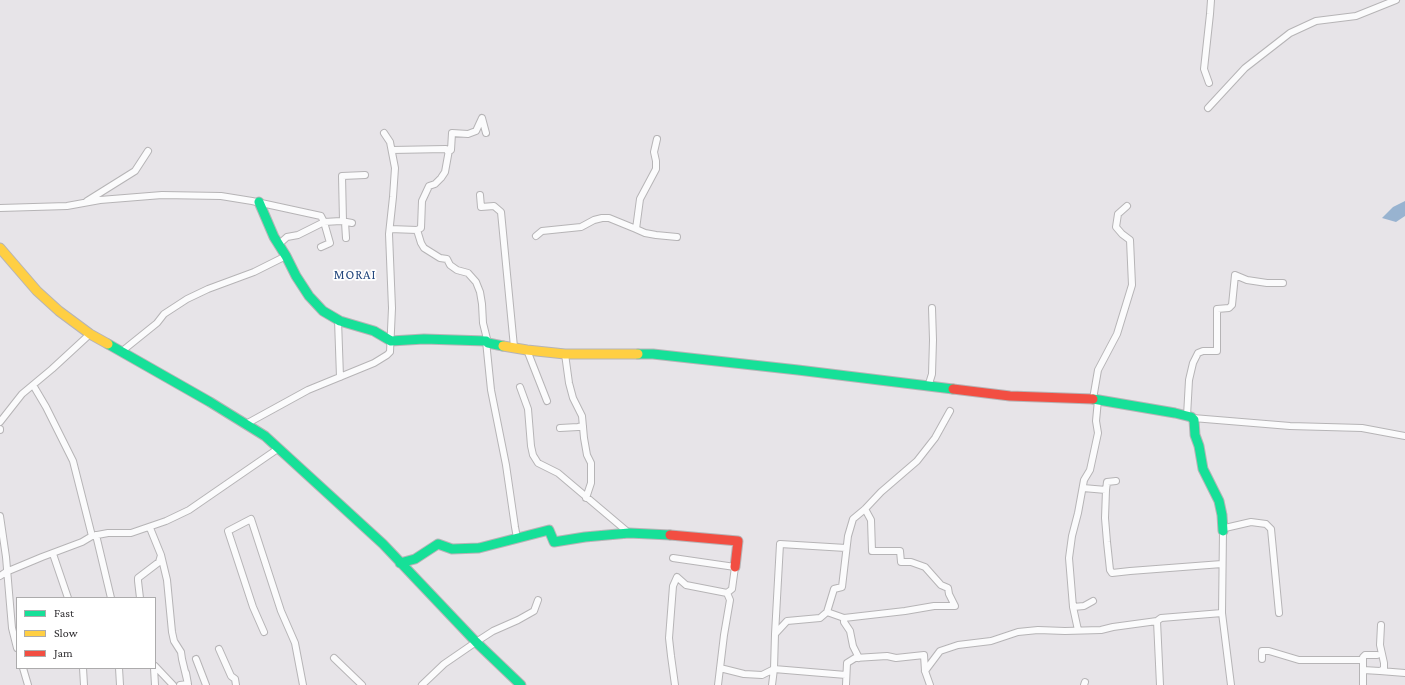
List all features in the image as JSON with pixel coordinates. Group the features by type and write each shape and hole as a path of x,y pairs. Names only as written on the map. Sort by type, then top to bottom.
{"main road":[{"path":"259,202 278,245 309,296 322,312 356,327 374,331 391,341 424,338 487,342 527,350 565,354 654,354 1010,396 1095,400 1175,413 1190,417 1199,446 1203,469 1219,501 1223,531"},
{"path":"0,248 37,291 59,311 90,334 210,402 265,436 382,544 476,642 521,685"},
{"path":"400,563 415,559 438,544 452,549 479,548 549,530 554,542 585,537 629,533 674,535 738,541 735,567"}],"street":[{"path":"1209,83 1204,69 1211,0"},
{"path":"1208,108 1245,68 1290,33 1316,21 1356,16 1396,0"},
{"path":"392,150 446,149 449,150 448,152 451,150 452,132 468,134 476,131 482,118 486,133"},
{"path":"246,424 308,390 374,363 387,356 390,352 392,308 389,239 395,180 392,150 390,142 384,133"},
{"path":"636,229 640,199 656,169 654,152 657,138"},
{"path":"449,150 445,172 435,184 429,186 422,202 420,228 417,230 420,243 424,248 440,258 447,259 457,270 468,273 476,282 480,292 483,324 487,342 491,390 506,465 514,527 517,538"},
{"path":"83,203 135,171 148,151"},
{"path":"346,238 347,222 342,176 365,175"},
{"path":"0,208 67,206 116,198 162,195 221,196 259,202 322,216 330,243 321,247"},
{"path":"480,195 481,207 494,206 501,212 514,347"},
{"path":"1078,630 1069,558 1072,536 1084,480 1090,470 1098,433 1095,400 1098,370 1118,334 1132,286 1130,240 1122,234 1116,226 1118,214 1127,206"},
{"path":"536,236 542,231 580,227 602,218 609,218 656,236 677,236"},
{"path":"278,245 287,237 298,235 324,222 347,222"},
{"path":"390,229 417,230"},
{"path":"121,352 157,323 164,314 187,299 208,289 254,272 286,256"},
{"path":"1283,283 1267,283 1247,280 1235,275 1232,305 1229,308 1218,309 1217,351 1202,351 1198,353 1193,363 1189,380 1190,417 1290,426 1362,428 1405,436"},
{"path":"928,387 932,374 932,308"},
{"path":"338,320 340,377"},
{"path":"0,422 22,394 90,334"},
{"path":"527,350 547,401"},
{"path":"565,354 568,382 573,398 582,416 587,455 591,463 591,483 586,498"},
{"path":"33,385 46,407 73,461 112,597"},
{"path":"520,387 528,409 533,455 538,463 558,473 629,533"},
{"path":"775,634 787,621 820,618 827,612 834,589 842,586 848,535 853,519 881,492 917,461 935,438 950,411"},
{"path":"560,428 583,426"},
{"path":"0,576 6,572 94,536 108,534 131,534 150,528 185,512 279,448"},
{"path":"1116,481 1107,482 1106,490 1105,518 1110,570 1112,573 1222,564"},
{"path":"1083,488 1106,490"},
{"path":"827,612 844,618 934,606 955,606 949,594 948,588 941,585 925,567 911,562 901,562 900,551 872,551 871,520 865,509"},
{"path":"0,516 6,558 12,628 16,644"},
{"path":"264,632 253,607 228,531 250,519 281,611 295,643 303,685"},
{"path":"1231,685 1222,613 1223,531 1225,528 1251,522 1266,524 1271,529 1279,613"},
{"path":"150,528 161,555 167,580 172,632 174,641 181,652 186,673 188,684 180,685"},
{"path":"772,685 780,544 846,548"},
{"path":"52,554 68,597"},
{"path":"140,597 138,578 159,562 161,555"},
{"path":"673,558 735,567 732,589 727,593 686,585 676,577 673,586 669,638 670,656 676,685"},
{"path":"718,685 730,600 727,593"},
{"path":"422,685 444,664 476,642 493,631 534,611 538,600"},
{"path":"1074,607 1084,606 1093,601"},
{"path":"925,671 940,651 958,645 990,641 1018,632 1038,630 1101,630 1157,621 1161,618 1222,613"},
{"path":"844,618 844,622 850,631 853,646 859,658"},
{"path":"1157,621 1160,685"},
{"path":"1380,671 1384,669 1380,645 1381,625"},
{"path":"220,649 228,670 231,676 235,679 236,685"},
{"path":"1262,659 1262,651 1269,651 1299,660 1363,660"},
{"path":"846,685 847,663 854,658 887,656 896,658 924,655 925,671 930,685"},
{"path":"1363,685 1363,657 1365,655 1377,655"},
{"path":"334,658 362,685"},
{"path":"196,659 206,685"},
{"path":"720,668 744,674 762,675 774,669 846,675"},
{"path":"23,669 28,685"},
{"path":"82,669 84,685"},
{"path":"119,669 120,685"},
{"path":"154,669 155,685"},
{"path":"156,669 173,685"},
{"path":"1363,670 1405,673"}],"water":[{"path":"1405,201 1405,216 1396,222 1382,218 1393,207"}],"traffic: fast":[{"path":"259,202 274,237 296,276 309,296 323,311 340,321 374,331 391,341 424,339 486,341 488,343 503,346"},
{"path":"108,344 210,402 265,436 383,544 476,642 521,685"},
{"path":"638,354 653,354 798,370 953,389"},
{"path":"1093,399 1175,413 1191,417 1194,420 1195,435 1199,446 1203,469 1219,501 1223,531"},
{"path":"400,563 415,559 438,544 452,549 479,548 549,530 554,542 585,537 629,533 670,535"}],"traffic: slow":[{"path":"0,248 37,291 59,311 90,334 108,344"},
{"path":"503,346 565,354 638,354"}],"traffic: jam":[{"path":"953,389 1010,396 1093,399"},
{"path":"670,535 738,541 735,567"}],"district":[{"name":"MORAI","path":"355,275"}]}
